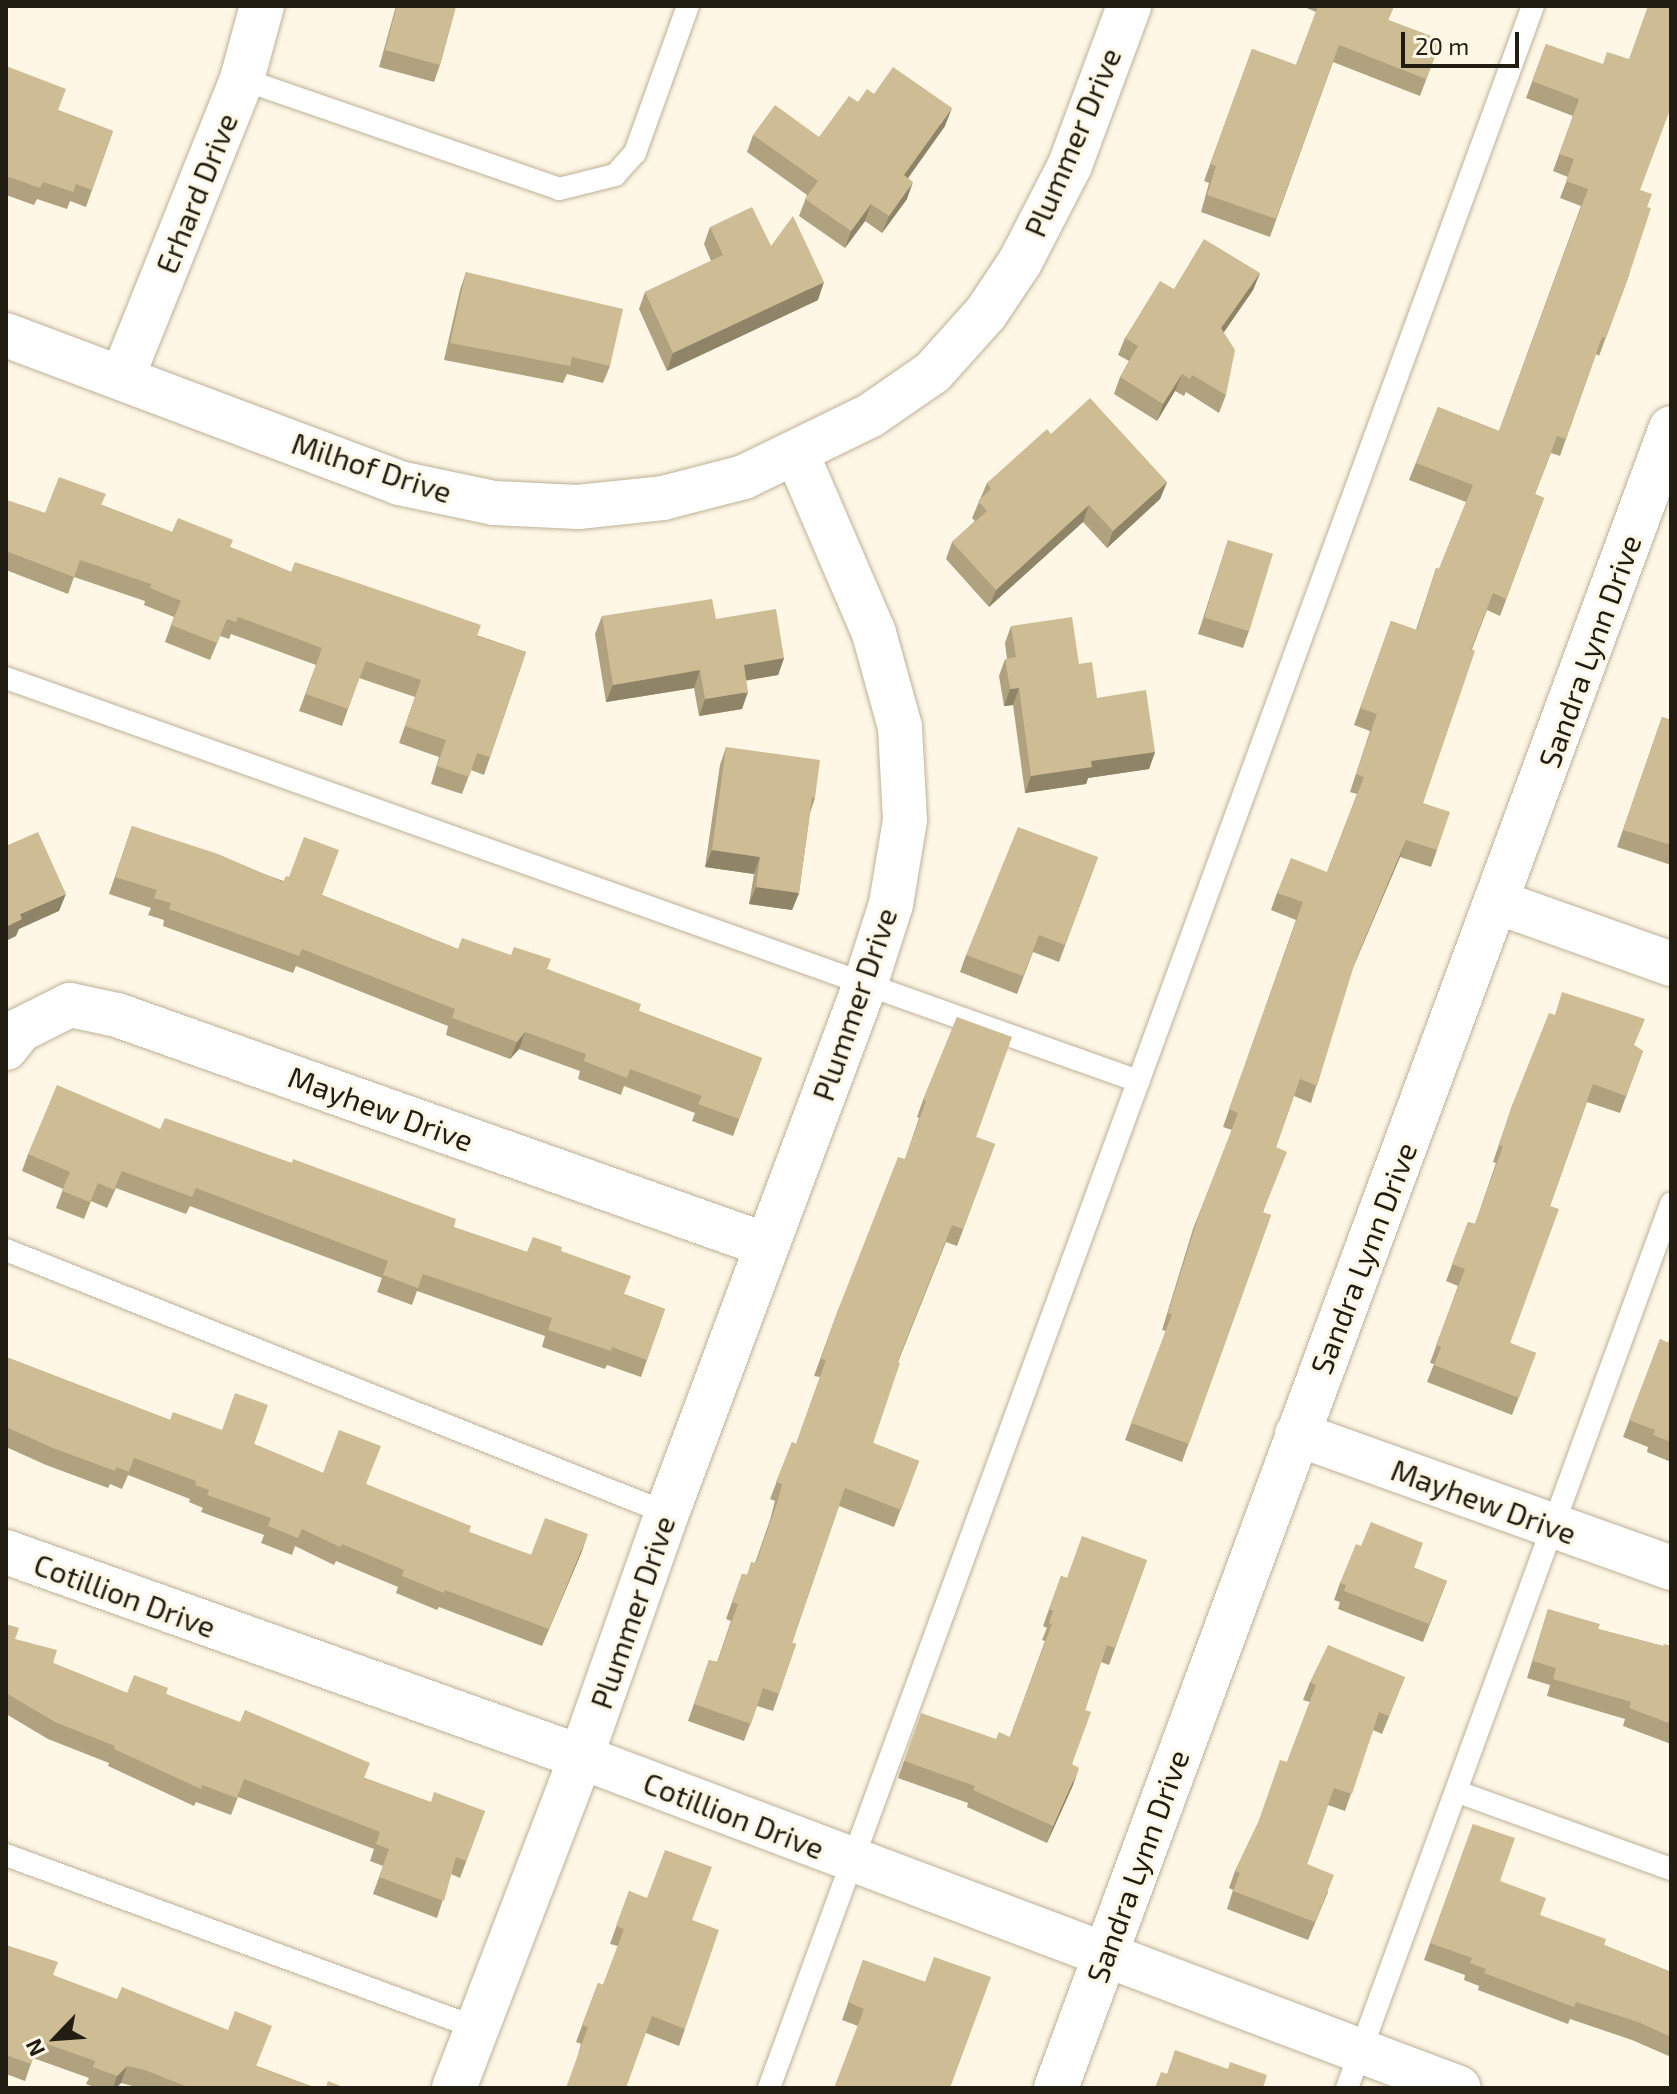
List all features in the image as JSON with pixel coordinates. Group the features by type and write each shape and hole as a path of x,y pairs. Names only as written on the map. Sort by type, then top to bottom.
{"street":[{"name":"Erhard Drive","path":"122,378 242,79 262,6"},
{"name":"Plummer Drive","path":"454,2088 581,1757 667,1513 866,982 891,904 905,820 900,727 874,633 797,454 871,415 933,372 986,313 1020,262 1070,165 1129,6"},
{"name":"Milhof Drive","path":"6,335 399,483 494,503 578,507 663,498 744,477 797,454"},
{"name":"Sandra Lynn Drive","path":"1056,2088 1671,428"},
{"path":"1497,902 1671,964"},
{"name":"Mayhew Drive","path":"6,1048 20,1030 70,1005 117,1015 766,1245"},
{"name":"Mayhew Drive","path":"1297,1434 1671,1568"},
{"name":"Cotillion Drive","path":"6,1552 581,1757 1104,1955 1354,2070 1459,2088"}],"lane":[{"path":"242,79 559,189 615,175 635,153 688,6"},
{"path":"769,2088 1533,6"},
{"path":"6,678 1138,1081"},
{"path":"1354,2070 1556,1527 1661,1259 1671,1204"},
{"path":"6,1250 667,1513"},
{"path":"1458,1792 1671,1869"},
{"path":"6,1855 477,2028"}],"building":[{"path":"397,6 456,6 440,65 385,50"},
{"path":"1318,6 1394,6 1388,20 1441,40 1426,79 1339,45 1276,219 1207,195 1216,166 1210,164 1252,49 1296,65"},
{"path":"1648,6 1671,6 1671,107 1640,190 1652,194 1647,207 1651,208 1606,338 1602,337 1566,439 1557,436 1535,494 1544,498 1506,599 1493,593 1471,649 1475,651 1423,803 1450,812 1437,850 1406,840 1355,962 1317,1086 1300,1079 1276,1147 1287,1152 1263,1212 1271,1215 1189,1444 1131,1423 1172,1314 1168,1313 1200,1212 1238,1113 1229,1109 1303,902 1277,893 1291,858 1327,872 1364,777 1356,774 1377,714 1360,708 1391,621 1417,630 1436,568 1439,569 1473,485 1416,463 1438,407 1499,431 1588,189 1566,181 1574,159 1559,154 1579,99 1532,81 1546,44 1603,64 1607,52 1629,59"},
{"path":"6,66 66,89 58,110 113,131 92,190 76,184 73,192 43,182 40,188 6,176"},
{"path":"893,67 952,108 904,175 913,182 889,216 871,204 851,231 805,199 818,181 753,135 775,105 819,137 849,96 858,102 867,89 874,94"},
{"path":"752,207 771,246 793,216 824,282 673,353 645,292 723,255 710,227"},
{"path":"1204,239 1260,273 1221,328 1235,350 1226,395 1192,375 1190,379 1182,374 1163,404 1120,377 1138,346 1125,338 1160,281 1174,289"},
{"path":"466,272 623,309 610,366 572,357 570,366 450,343"},
{"path":"1090,398 1167,482 1113,531 1089,505 996,590 952,542 987,511 978,501 991,489 987,483 1047,429 1051,434"},
{"path":"59,477 106,494 101,505 172,532 178,518 233,540 230,547 291,572 295,562 414,602 481,625 477,636 526,652 490,757 477,753 469,777 437,766 446,740 405,726 421,680 366,661 348,709 306,694 322,648 238,617 236,622 227,619 217,643 171,625 181,601 150,588 151,584 80,560 74,577 6,551 6,500 45,513"},
{"path":"1228,540 1273,554 1249,631 1204,617"},
{"path":"712,599 716,619 776,609 784,658 744,665 748,692 705,699 700,670 613,685 602,616"},
{"path":"1072,617 1079,664 1092,662 1097,698 1146,690 1155,752 1091,761 1092,767 1031,776 1019,688 1010,689 1005,659 1016,657 1011,626"},
{"path":"1662,717 1671,720 1671,845 1623,830"},
{"path":"726,747 820,760 799,893 756,887 760,857 712,850"},
{"path":"132,826 218,854 283,882 286,876 289,877 304,837 339,850 322,895 458,949 462,938 511,955 514,947 551,959 547,969 641,1004 639,1011 762,1058 739,1119 698,1104 702,1096 630,1069 627,1078 584,1061 586,1054 525,1032 517,1042 452,1018 455,1009 302,949 299,956 169,909 171,903 154,898 157,890 115,877"},
{"path":"1018,827 1098,857 1065,945 1039,935 1023,976 966,955"},
{"path":"38,832 66,894 20,914 22,919 6,927 6,846"},
{"path":"1562,992 1645,1019 1634,1045 1643,1051 1626,1096 1593,1084 1550,1206 1559,1209 1510,1343 1536,1353 1519,1398 1434,1365 1441,1347 1436,1345 1465,1269 1452,1264 1468,1222 1475,1224 1503,1146 1499,1145 1513,1103 1549,1013 1555,1015"},
{"path":"957,1017 1012,1037 976,1137 995,1144 963,1229 952,1225 897,1362 900,1363 873,1443 919,1461 901,1510 845,1488 792,1643 796,1644 779,1694 763,1688 751,1724 694,1704 709,1660 717,1663 738,1604 732,1602 742,1574 747,1575 751,1562 756,1563 782,1484 776,1482 792,1442 796,1444 826,1360 821,1359 838,1310 898,1157 905,1159 926,1101 923,1100"},
{"path":"57,1085 160,1129 165,1118 292,1163 293,1159 456,1219 454,1227 527,1252 533,1237 562,1247 561,1251 631,1276 624,1294 665,1309 647,1360 548,1330 552,1318 423,1274 418,1288 383,1275 388,1261 196,1188 192,1197 122,1171 114,1190 98,1183 90,1202 62,1191 70,1172 28,1154"},
{"path":"1671,1334 1671,1442 1653,1435 1655,1430 1629,1420 1660,1339 1668,1343"},
{"path":"6,1357 170,1420 173,1412 222,1430 235,1393 268,1405 254,1444 323,1473 339,1430 381,1446 366,1484 471,1526 469,1532 531,1555 545,1518 588,1534 549,1629 402,1576 404,1570 342,1544 340,1547 302,1529 298,1538 268,1526 271,1518 207,1495 209,1490 195,1485 196,1481 134,1458 129,1472 116,1467 115,1471 6,1427"},
{"path":"1371,1522 1423,1543 1414,1568 1447,1581 1429,1624 1344,1591 1346,1585 1340,1583 1356,1544 1361,1546"},
{"path":"1082,1536 1147,1560 1115,1648 1107,1645 1085,1710 1091,1712 1072,1764 1079,1768 1053,1826 973,1790 975,1786 904,1761 921,1713 996,1739 999,1732 1010,1737 1052,1624 1049,1623 1053,1611 1049,1609 1061,1576 1067,1578"},
{"path":"1548,1609 1600,1624 1598,1629 1671,1646 1671,1724 1629,1708 1631,1702 1553,1679 1556,1668 1533,1661"},
{"path":"6,1624 19,1628 15,1639 57,1650 53,1663 127,1693 134,1675 168,1688 166,1694 240,1722 245,1710 370,1763 364,1778 431,1802 434,1792 485,1811 466,1861 456,1857 444,1901 379,1877 389,1849 376,1844 380,1832 244,1779 237,1798 202,1785 201,1789 114,1749 115,1746 55,1722 6,1693"},
{"path":"1328,1645 1405,1677 1389,1716 1379,1712 1352,1794 1334,1788 1307,1864 1334,1875 1315,1922 1233,1891 1240,1873 1235,1871 1258,1823 1280,1760 1287,1762 1316,1685 1310,1682"},
{"path":"1473,1824 1515,1838 1500,1881 1546,1898 1540,1915 1606,1939 1604,1945 1671,1972 1671,2037 1638,2022 1576,2002 1574,2007 1484,1973 1486,1969 1470,1963 1472,1958 1430,1943"},
{"path":"665,1850 712,1867 692,1920 719,1930 685,2029 652,2016 626,2088 566,2088 588,2027 582,2025 598,1983 603,1985 624,1929 616,1926 629,1891 647,1898"},
{"path":"6,1945 58,1962 53,1975 117,1999 122,1987 228,2030 235,2011 272,2026 256,2066 316,2088 190,2088 127,2066 117,2076 93,2067 95,2061 39,2041 31,2064 6,2055"},
{"path":"934,1957 991,1977 950,2088 834,2088 864,2009 848,2002 863,1960 925,1982"},
{"path":"1175,2050 1228,2069 1230,2062 1267,2075 1263,2088 1155,2088 1161,2072 1167,2074"},
{"path":"328,2081 346,2088 326,2088"}]}
